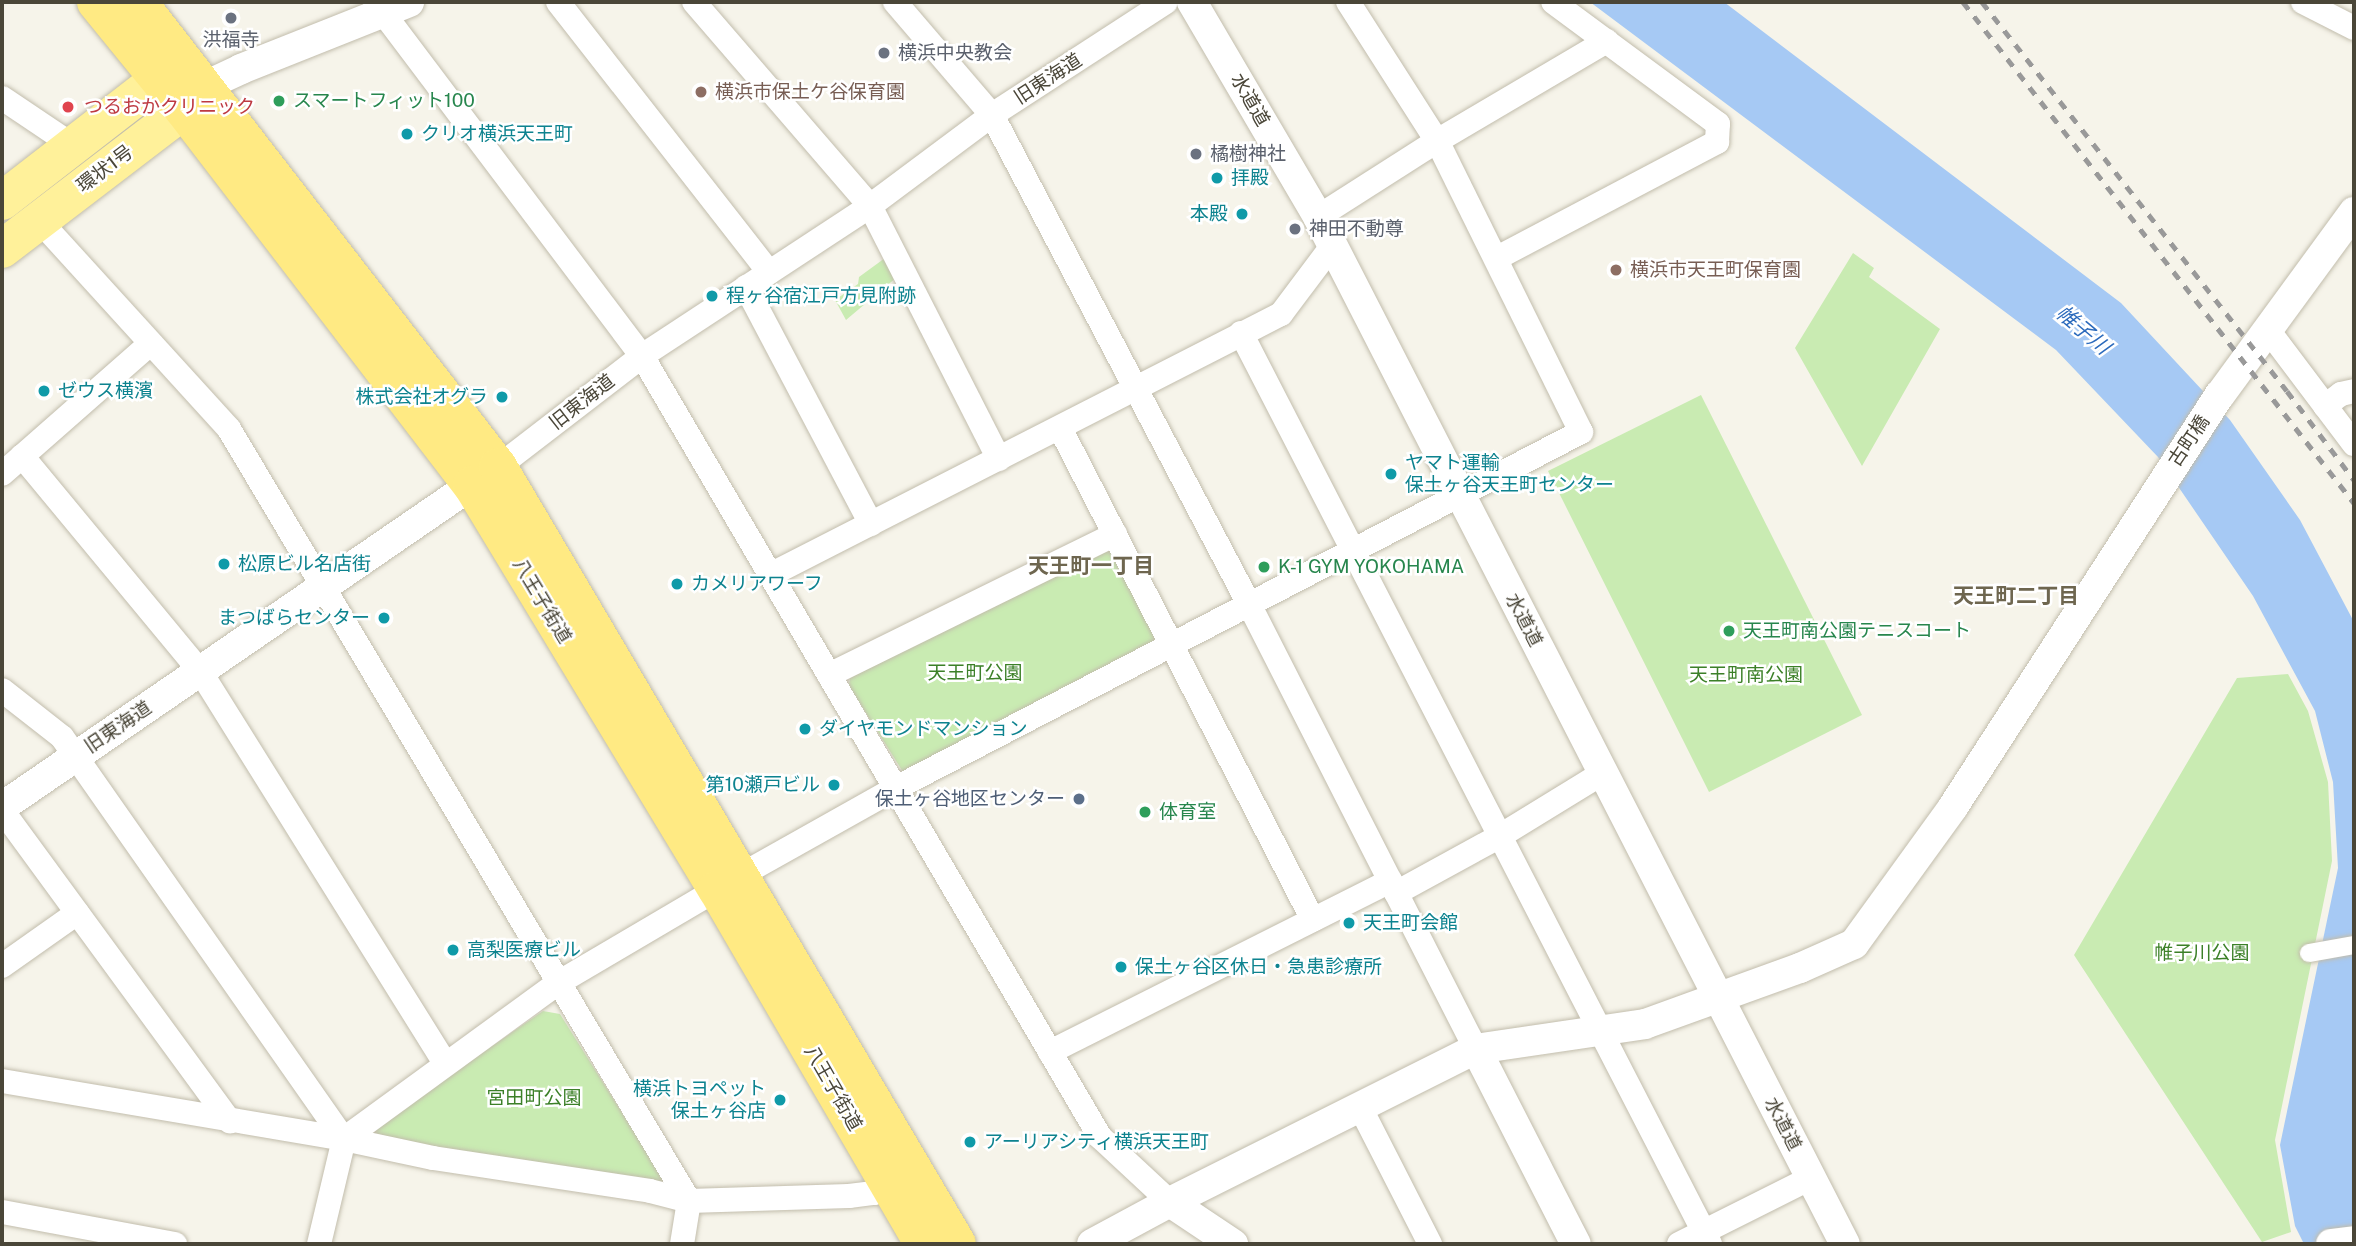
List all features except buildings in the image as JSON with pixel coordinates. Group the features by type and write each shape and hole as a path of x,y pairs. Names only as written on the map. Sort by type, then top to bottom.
{"highway":[{"path":"96,2 158,80"},
{"name":"八王子街道","path":"138,2 195,98 485,476 729,882 957,1244"},
{"name":"八王子街道","path":"729,882 924,1244"}],"main road":[{"name":"環状1号","path":"2,201 158,80 195,98 2,249"}],"street":[{"path":"558,2 769,272"},
{"path":"694,2 870,206 999,458"},
{"path":"895,2 992,115 1249,604 1576,1244"},
{"name":"旧東海道","path":"2,808 485,476 642,356 870,206 992,115 1166,2"},
{"name":"水道道","path":"1192,2 1318,217 1601,774 1845,1244"},
{"path":"318,1244 344,1139 558,983 895,788 1581,432 1437,141 1348,2"},
{"path":"1497,258 1717,142 1717,124 1553,2"},
{"path":"2303,2 2354,28"},
{"name":"環状1号","path":"195,98 389,5"},
{"path":"389,5 642,356 1100,1138 1170,1202 1233,1244"},
{"path":"1318,217 1437,141 1606,41"},
{"path":"2,98 72,145"},
{"name":"古町橋","path":"1092,1244 1170,1202 1476,1049 1645,1024 1800,968 1854,944 1953,807 2158,486 2220,395 2354,212"},
{"path":"38,219 229,429 689,1201 682,1244"},
{"path":"771,575 1282,314 1332,246"},
{"path":"746,287 872,524"},
{"path":"2268,330 2354,444"},
{"path":"1241,333 1707,1238"},
{"path":"2,474 151,343"},
{"path":"2325,406 2341,394 2354,391"},
{"path":"1060,428 1313,920"},
{"path":"22,456 200,671 445,1063"},
{"path":"829,675 1115,534"},
{"path":"2,690 62,737 344,1139"},
{"path":"1050,1052 1313,920 1393,887 1500,836 1601,774"},
{"path":"2,808 230,1122"},
{"path":"2,966 77,913"},
{"path":"2309,953 2354,945"},
{"path":"2,1082 344,1139 433,1158 650,1191 689,1201 849,1196 874,1193 891,1186"},
{"path":"1360,1107 1430,1244"},
{"path":"1679,1244 1707,1238 1811,1178"},
{"path":"2,1212 176,1244"},
{"path":"2331,1244 2354,1241"}],"green space":[{"path":"1853,253 1874,268 1869,277 1940,329 1862,466 1795,348"},
{"path":"885,258 897,277 846,320 835,300 858,284 859,277"},
{"name":"天王町南公園","path":"1701,395 1862,715 1709,792 1548,471"},
{"name":"天王町公園","path":"1105,547 1116,550 1162,638 903,772 849,686 851,670"},
{"name":"帷子川公園","path":"2288,674 2308,711 2328,782 2332,861 2275,1140 2291,1232 2262,1242 2074,955 2237,678"},
{"name":"宮田町公園","path":"543,1011 560,1014 665,1181 654,1188 363,1135"}],"water":[{"name":"帷子川","path":"1590,2 1724,2 2121,303 2230,420 2300,520 2354,622 2354,1244 2304,1244 2295,1226 2280,1145 2338,868 2333,782 2315,711 2253,596 2158,457 2056,350"}],"railway":[{"path":"1963,2 2354,503"},
{"path":"1982,2 2354,480"}],"place":[{"name":"洪福寺","path":"231,18"},
{"name":"横浜中央教会","path":"884,53"},
{"name":"横浜市保土ケ谷保育園","path":"701,92"},
{"name":"スマートフィット100","path":"279,101"},
{"name":"つるおかクリニック","path":"68,107"},
{"name":"クリオ横浜天王町","path":"407,134"},
{"name":"橘樹神社","path":"1196,154"},
{"name":"拝殿","path":"1217,178"},
{"name":"本殿","path":"1242,214"},
{"name":"神田不動尊","path":"1295,229"},
{"name":"横浜市天王町保育園","path":"1616,270"},
{"name":"程ヶ谷宿江戸方見附跡","path":"712,296"},
{"name":"ゼウス横濱","path":"44,391"},
{"name":"株式会社オグラ","path":"502,397"},
{"name":"ヤマト運輸 保土ヶ谷天王町センター","path":"1391,474"},
{"name":"松原ビル名店街","path":"224,564"},
{"name":"K-1 GYM YOKOHAMA","path":"1264,567"},
{"name":"カメリアワーフ","path":"677,584"},
{"name":"まつばらセンター","path":"384,618"},
{"name":"天王町南公園テニスコート","path":"1729,631"},
{"name":"ダイヤモンドマンション","path":"805,729"},
{"name":"第10瀬戸ビル","path":"834,785"},
{"name":"保土ヶ谷地区センター","path":"1079,799"},
{"name":"体育室","path":"1145,812"},
{"name":"天王町会館","path":"1349,923"},
{"name":"高梨医療ビル","path":"453,950"},
{"name":"保土ヶ谷区休日・急患診療所","path":"1121,967"},
{"name":"横浜トヨペット 保土ヶ谷店","path":"780,1100"},
{"name":"アーリアシティ横浜天王町","path":"970,1142"}],"district":[{"name":"天王町一丁目","path":"1091,566"},
{"name":"天王町二丁目","path":"2016,596"}]}
